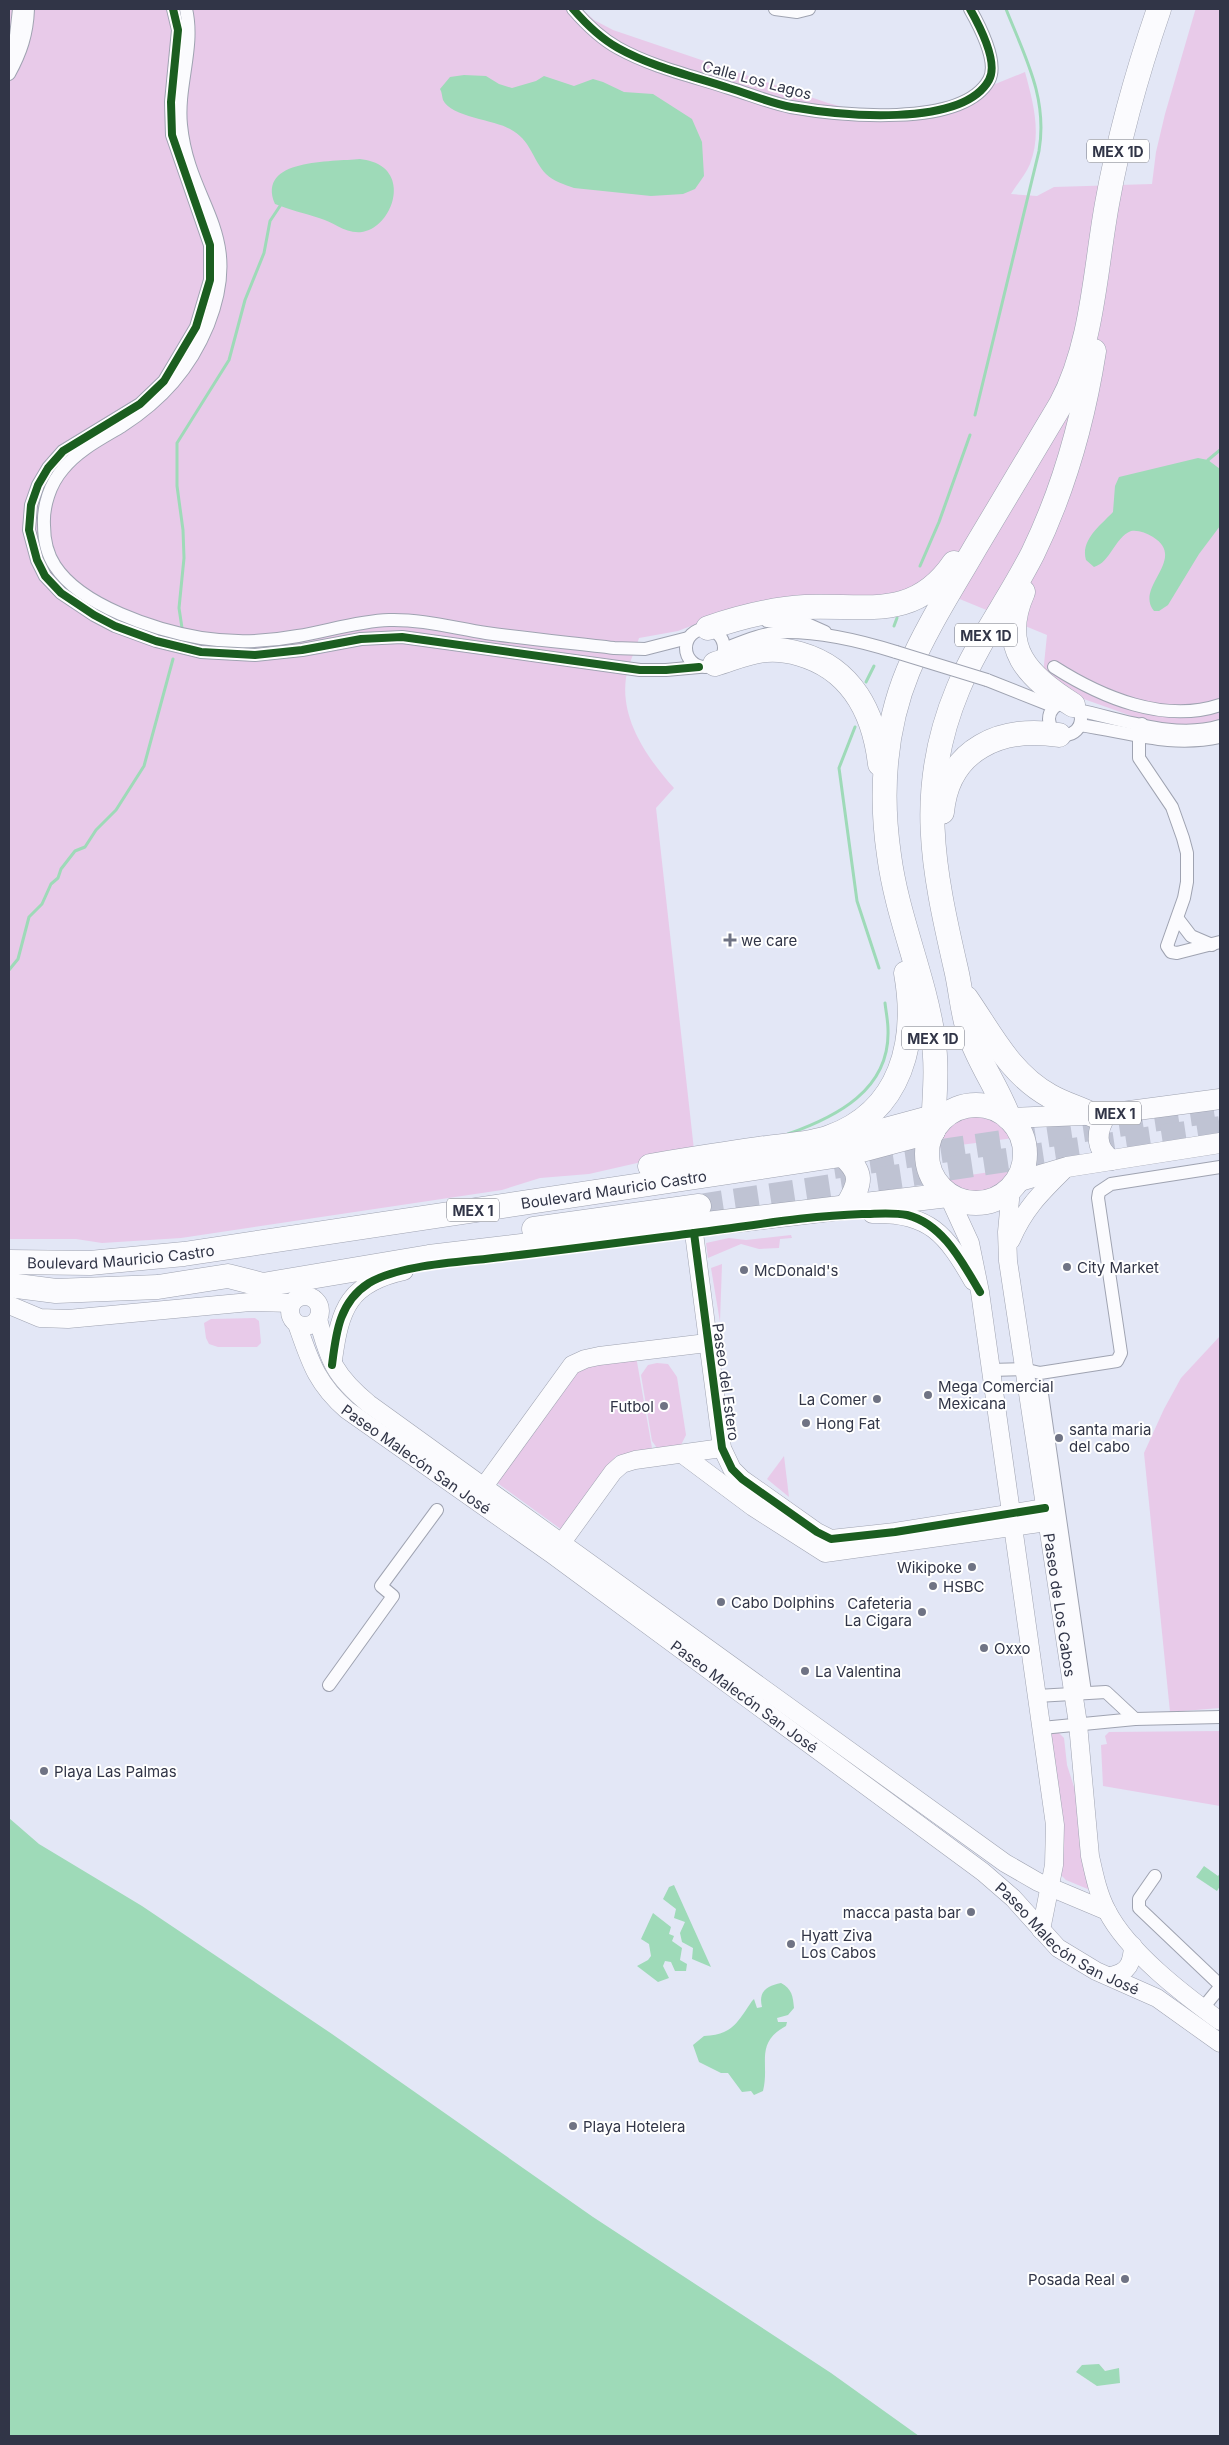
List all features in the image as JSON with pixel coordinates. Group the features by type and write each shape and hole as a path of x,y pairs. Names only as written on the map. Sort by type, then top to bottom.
{"highway":[{"name":"MEX 1D","path":"1009,1118 1002,1100 976,1051 966,1023 940,901 932,846 931,811 933,782 942,737 958,689 976,652 1032,554 1058,495 1077,436 1085,403 1097,294 1122,129 1159,9"},
{"name":"MEX 1D","path":"933,1122 936,1070 933,1037 889,858 884,803 889,740 907,674 954,584 1068,390 1080,356 1097,294 1125,157 1168,9"},
{"path":"705,633 753,614 783,609 820,607 883,608 912,599 933,587 957,559 1053,398 1069,365 1097,294"},
{"path":"940,901 942,809 945,792 954,772 973,752 998,738 1032,732 1066,718 1048,689 1030,672 1016,645 1013,620 1017,605 1067,497 1086,434 1100,357 1097,294"},
{"path":"713,660 769,649 794,652 830,666 856,691 868,715 877,743 884,803"},
{"path":"835,1146 849,1128 874,1110 890,1091 906,1054 909,993 902,948 900,906"},
{"path":"959,989 1011,1065 1044,1093 1100,1115"},
{"path":"835,1146 933,1122 966,1106 993,1108 1009,1118 1020,1132 1025,1148 1024,1166 1014,1185 997,1199 981,1203 964,1202 948,1195 937,1184 929,1168 928,1149 933,1122"},
{"path":"835,1146 856,1167 859,1178 858,1186 847,1206"},
{"name":"Boulevard Mauricio Castro","path":"9,1262 121,1262 233,1247 424,1217 468,1200 552,1182 835,1146"},
{"name":"Boulevard Mauricio Castro","path":"228,1276 263,1285 429,1257 948,1195"},
{"name":"Boulevard Mauricio Castro","path":"9,1284 56,1291 158,1287 699,1196 304,1248 233,1247"},
{"path":"429,1257 504,1257"}],"main road":[{"name":"MEX 1","path":"1009,1118 1100,1115 1220,1099"},
{"path":"1100,1115 1098,1134 1101,1148 1112,1160"},
{"path":"1014,1185 1068,1167 1220,1143"}],"street":[{"path":"9,54 16,36 19,9"},
{"path":"9,74 22,49 27,31 28,9"},
{"path":"173,9 178,30 171,102 172,135 210,245 210,280 201,329"},
{"path":"186,9 189,32 182,80 181,127 191,168 216,231 221,253 219,290 201,329 164,380 140,404 63,451 43,515 44,538 50,558 64,578 97,602 118,613 161,628 201,638 234,641 268,640 388,620 570,643 645,649 743,624 776,621 807,624 834,636"},
{"name":"Calle Los Lagos","path":"573,9 603,39 634,56 672,70 788,106 873,116 933,111 963,102 979,92 990,79 992,64 987,47 970,9"},
{"path":"775,9 797,12 809,9"},
{"path":"60,464 48,468 38,485 31,505 30,530 37,560 45,576 61,592 94,615 156,641 201,652 255,655 361,639 402,637 640,670 666,670 713,660 754,638 786,631 834,636 896,652 987,680 1026,696 1066,718"},
{"path":"37,560 50,558"},
{"path":"705,633 685,649 686,655 689,660 713,660"},
{"path":"705,633 723,640 713,660"},
{"path":"568,659 570,643"},
{"path":"1054,667 1074,680 1119,699 1162,710 1186,712 1220,705"},
{"path":"1026,696 1041,710 1066,718 1183,737 1220,737"},
{"path":"1183,737 1186,712"},
{"path":"1183,737 1220,726"},
{"path":"1140,730 1139,758 1168,801 1184,838 1188,867 1187,882 1178,919 1168,942 1171,952 1177,953 1216,944"},
{"path":"1178,919 1191,936 1216,944"},
{"path":"1007,1249 1020,1220 1032,1201 1068,1167"},
{"path":"990,1370 1023,1369 1040,1373 1117,1361 1120,1356 1098,1198 1103,1188 1111,1184 1220,1167"},
{"name":"Paseo de Los Cabos","path":"1014,1185 1007,1249 1023,1369 1046,1515 1079,1692 1078,1724 1090,1856 1107,1911 1133,1946 1203,2008"},
{"path":"948,1195 970,1243 980,1292 1055,1825 1056,1845 1041,1930"},
{"path":"332,1365 338,1324 351,1300 370,1283 382,1277 409,1270 822,1216 894,1213 907,1215 929,1225 943,1237 957,1254 980,1292"},
{"name":"Paseo del Estero","path":"694,1233 722,1448 732,1469 754,1497"},
{"path":"9,1305 40,1318 68,1320 250,1302 292,1303 301,1296 313,1297 320,1307 318,1319 309,1326 297,1324 290,1314 292,1303"},
{"name":"Paseo Malecón San José","path":"318,1319 332,1365 350,1388 478,1493"},
{"name":"Paseo Malecón San José","path":"297,1324 314,1374 332,1397 347,1410 478,1493 557,1549 714,1654 1005,1863 1050,1887 1107,1911"},
{"path":"478,1493 572,1365 585,1359 599,1356 707,1343"},
{"path":"1041,1387 1079,1692"},
{"path":"557,1549 617,1468 635,1460 722,1448"},
{"name":"Paseo del Estero","path":"682,1454 754,1497 831,1539 895,1538 1046,1515"},
{"path":"330,1685 392,1596 382,1586 437,1510"},
{"name":"Paseo Malecón San José","path":"557,1549 704,1668 983,1872 1012,1898 1058,1948 1073,1958 1157,1998 1220,2043"},
{"path":"704,1668 714,1654"},
{"path":"1037,1696 1079,1692 1106,1692 1135,1719"},
{"path":"1042,1728 1135,1719 1220,1716"},
{"path":"1155,1876 1139,1899 1139,1908 1220,1986 1203,2008 1220,2020"},
{"path":"1111,1976 1126,1971 1130,1965 1133,1946"}],"shaded area":[{"path":"9,9 582,9 594,20 613,30 828,103 854,110 882,111 946,104 1025,72 1035,118 1034,152 1028,168 1011,194 1037,196 1054,187 1152,184 1156,152 1165,114 1195,11 1196,9 1220,9 1220,719 1194,727 1180,727 1137,718 1081,698 1043,674 1047,635 928,586 904,595 709,619 678,631 639,638 627,673 625,694 627,709 638,738 646,752 674,788 656,808 694,1150 589,1174 540,1178 502,1190 181,1238 102,1243 76,1239 9,1239"},
{"path":"464,75 486,76 499,84 512,88 536,81 544,76 574,86 593,79 624,92 653,94 692,119 702,142 704,176 695,189 683,194 651,196 574,188 563,184 546,174 527,144 517,133 503,126 464,114 448,106 443,100 440,89 450,77"},
{"path":"360,159 378,164 384,168 390,176 393,185 394,196 391,206 380,223 371,229 362,232 350,231 324,220 275,204 272,189 276,178 286,170 316,162"},
{"path":"1198,458 1208,460 1220,469 1220,526 1199,554 1168,605 1159,611 1154,611 1150,602 1150,592 1163,564 1165,554 1162,546 1153,537 1140,531 1131,531 1125,534 1105,560 1094,567 1086,560 1086,546 1093,533 1113,512 1115,486 1119,477"},
{"path":"973,1116 997,1121 1014,1138 937,1148 942,1136 950,1127 960,1120"},
{"path":"1018,1168 1012,1180 1004,1189 984,1198 961,1195 951,1189 942,1179"},
{"path":"791,1235 792,1238 780,1239 779,1248 759,1249 741,1244 708,1258 706,1243 729,1238 746,1240"},
{"path":"722,1264 720,1322 711,1268"},
{"path":"255,1318 259,1321 261,1343 257,1347 218,1347 209,1344 206,1338 204,1323 211,1319"},
{"path":"1220,1336 1220,1708 1170,1712 1144,1453 1164,1409 1181,1378"},
{"path":"636,1356 652,1448 616,1456 562,1530 496,1482 582,1365"},
{"name":"Futbol","path":"657,1363 668,1364 677,1377 686,1435 681,1445 664,1449 657,1448 652,1441 641,1375 648,1365"},
{"path":"784,1456 789,1497 767,1479"},
{"path":"1056,1730 1064,1738 1067,1765 1076,1793 1090,1890 1066,1880 1061,1875 1063,1848 1048,1738"},
{"path":"1220,1731 1220,1806 1103,1786 1101,1745 1107,1744 1105,1736 1109,1732"},
{"path":"9,1818 39,1844 142,1906 332,2034 593,2217 831,2373 919,2436 9,2436"},
{"path":"1204,1866 1218,1876 1220,1873 1220,1886 1217,1891 1196,1877"},
{"path":"674,1885 711,1967 692,1959 693,1948 682,1942 680,1933 685,1922 674,1918 676,1909 663,1899 669,1887"},
{"path":"653,1913 671,1927 669,1934 674,1936 672,1941 682,1948 680,1960 687,1964 686,1971 675,1971 671,1962 665,1961 663,1966 669,1978 658,1982 637,1966 648,1960 651,1956 649,1944 641,1939"},
{"path":"781,1983 791,1993 794,2008 788,2015 777,2018 778,2022 787,2022 786,2026 770,2040 767,2047 763,2091 754,2095 751,2091 742,2092 728,2073 721,2073 699,2062 693,2045 704,2036 728,2030 738,2021 754,1999 757,2008 762,2007 761,1997 765,1990"},
{"path":"1099,2364 1105,2371 1119,2368 1120,2383 1097,2386 1076,2372 1082,2365"}],"waterway":[{"path":"975,415 1039,151 1041,132 1038,95 1027,61 1006,9"},
{"path":"182,628 179,608 184,558 183,530 177,486 177,443 229,360 245,300 264,253 270,221 280,206"},
{"path":"920,566 939,522 970,435"},
{"path":"1208,460 1220,450"},
{"path":"894,626 897,618"},
{"path":"9,970 18,959 29,917 42,904 51,884 58,878 61,869 75,851 85,847 96,830 116,810 144,766 173,659"},
{"path":"866,682 874,666"},
{"path":"855,727 839,768 857,901 879,968"},
{"path":"788,1134 824,1119 841,1109 857,1098 870,1085 880,1069 886,1051 888,1030 885,1003"}],"tunnel":[{"path":"834,1167 1220,1110"},
{"path":"699,1206 1220,1128"}],"cycle path":[{"path":"173,9 178,30 171,102 172,135 210,245 210,280 196,327 164,381 140,404 63,451 48,468 38,485 31,505 29,530 37,560 45,576 61,593 94,615 115,626 156,641 201,652 255,655 302,650 361,639 402,637 640,670 699,667"},
{"path":"573,9 605,40 631,55 658,66 783,105 812,110 867,115 927,112 953,106 975,96 989,80 992,64 987,44 970,9"},
{"path":"332,1365 335,1341 345,1309 359,1291 369,1283 382,1277 434,1265 796,1219 890,1213 907,1215 920,1220 941,1235 958,1257 980,1292"},
{"path":"694,1233 722,1448 732,1469 742,1479 817,1532 831,1539 895,1532 1045,1508"}],"place":[{"name":"we care","path":"730,940"},
{"name":"City Market","path":"1067,1267"},
{"name":"McDonald's","path":"744,1270"},
{"name":"Mega Comercial Mexicana","path":"928,1395"},
{"name":"La Comer","path":"877,1399"},
{"name":"Futbol","path":"664,1406"},
{"name":"Hong Fat","path":"806,1423"},
{"name":"santa maria del cabo","path":"1059,1438"},
{"name":"Wikipoke","path":"972,1567"},
{"name":"HSBC","path":"933,1586"},
{"name":"Cabo Dolphins","path":"721,1602"},
{"name":"Cafeteria La Cigara","path":"922,1612"},
{"name":"Oxxo","path":"984,1648"},
{"name":"La Valentina","path":"805,1671"},
{"name":"Playa Las Palmas","path":"44,1771"},
{"name":"macca pasta bar","path":"971,1912"},
{"name":"Hyatt Ziva Los Cabos","path":"791,1944"},
{"name":"Playa Hotelera","path":"573,2126"},
{"name":"Posada Real","path":"1125,2279"}]}
